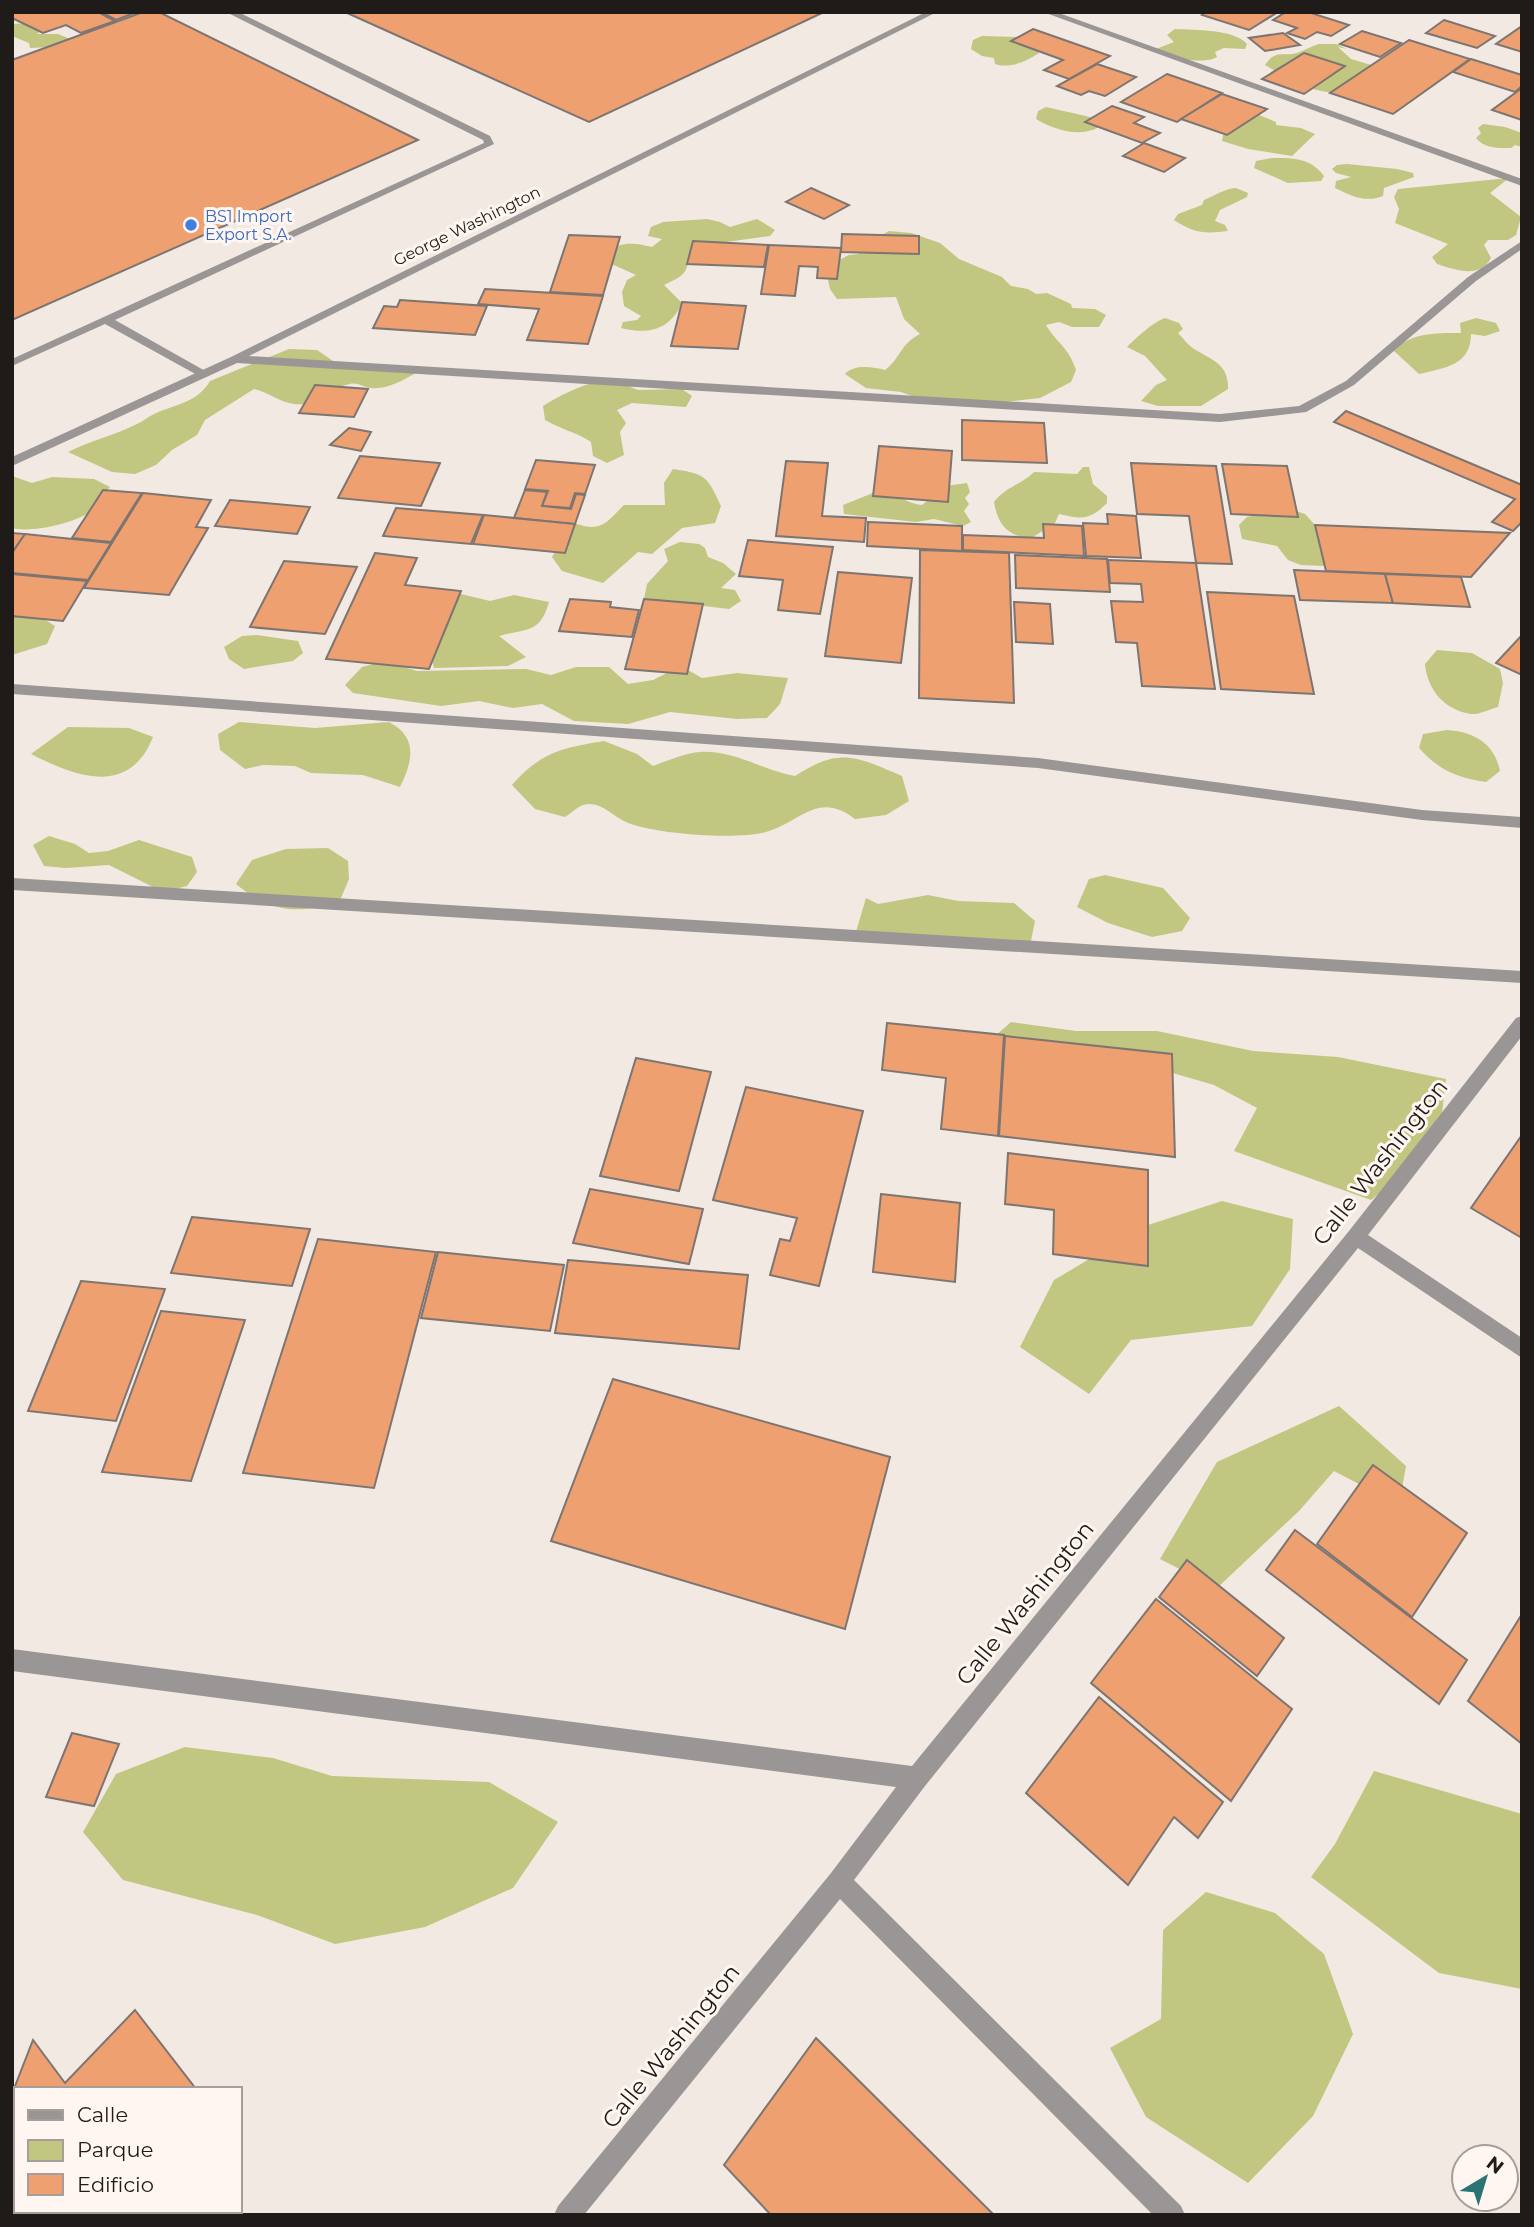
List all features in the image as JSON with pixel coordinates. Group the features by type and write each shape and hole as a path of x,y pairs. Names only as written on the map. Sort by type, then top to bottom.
{"street":[{"path":"12,363 489,144 486,138 230,12"},
{"name":"George Washington","path":"12,462 235,359 933,12"},
{"path":"1047,12 1522,183"},
{"path":"235,359 1220,418 1302,409 1350,383 1472,279 1522,244"},
{"path":"106,320 202,374"},
{"path":"12,689 1038,763 1422,815 1522,823"},
{"path":"12,884 1522,977"},
{"name":"Calle Washington","path":"567,2215 1356,1237 1522,1023"},
{"path":"1356,1237 1522,1349"},
{"path":"12,1660 917,1778"},
{"path":"839,1881 1172,2215"}],"green space":[{"path":"29,23 42,30 37,34 58,34 75,41 53,47 30,48 29,43 12,36 12,24"},
{"path":"1175,29 1224,33 1247,44 1245,49 1224,48 1215,52 1217,57 1211,59 1177,58 1156,49 1174,42 1167,35"},
{"path":"982,36 1018,37 1040,47 1039,53 1012,65 995,64 994,58 982,56 971,49 973,40"},
{"path":"1319,44 1336,44 1347,49 1338,47 1351,59 1371,65 1376,71 1357,87 1343,92 1331,92 1308,87 1265,65 1276,55 1297,53"},
{"path":"1046,107 1090,117 1099,127 1075,132 1051,126 1036,119 1038,111"},
{"path":"1247,110 1276,122 1276,125 1301,128 1315,134 1292,156 1248,149 1222,141 1223,135 1233,129"},
{"path":"1483,124 1522,133 1522,147 1515,145 1511,148 1497,148 1483,144 1476,138 1481,133 1478,128"},
{"path":"1272,158 1307,162 1324,176 1321,181 1288,183 1254,168 1256,161"},
{"path":"1337,165 1397,169 1413,173 1414,177 1384,188 1383,196 1359,198 1335,188 1336,181 1351,177 1336,173 1332,169"},
{"path":"1509,178 1490,193 1521,217 1516,235 1508,240 1488,240 1484,245 1491,258 1481,269 1467,271 1437,264 1432,257 1448,244 1395,223 1399,209 1394,197 1398,189"},
{"path":"1236,188 1248,193 1247,197 1220,210 1215,221 1225,225 1228,231 1200,232 1174,220 1178,214 1202,205 1204,200"},
{"path":"707,219 730,227 757,219 775,230 770,236 726,242 723,248 690,251 684,273 664,285 682,303 671,319 665,325 649,330 621,328 623,322 637,320 641,316 624,306 622,292 627,280 636,275 605,261 604,252 627,244 652,247 662,239 648,236 651,227 663,222"},
{"path":"889,231 911,233 940,243 959,259 1002,277 1011,286 1028,289 1036,294 1047,293 1071,304 1072,308 1095,309 1106,315 1099,327 1072,327 1059,322 1046,325 1073,362 1076,370 1071,382 1040,398 934,404 901,392 866,388 845,374 869,367 885,370 908,342 920,334 904,319 896,297 837,299 830,289 825,267 849,255 859,254 862,246"},
{"path":"1165,318 1179,323 1183,329 1178,333 1194,349 1218,364 1226,374 1228,389 1201,406 1158,406 1141,401 1156,385 1167,380 1145,356 1127,347"},
{"path":"1476,318 1496,323 1500,331 1485,336 1471,334 1467,352 1447,367 1419,374 1394,351 1416,337 1461,333 1460,323"},
{"path":"289,349 317,350 336,363 367,363 406,368 416,373 383,387 371,388 355,384 342,386 306,404 285,402 254,389 205,420 197,435 172,450 156,465 135,474 112,472 68,452 185,402 199,394 210,381"},
{"path":"611,379 638,390 682,389 692,396 686,407 632,403 617,410 626,423 620,432 624,455 607,463 593,456 591,442 545,420 543,406 576,389"},
{"path":"1083,467 1089,467 1093,484 1107,496 1107,503 1095,513 1085,517 1059,514 1055,523 1030,539 1015,535 1001,523 994,502 1008,489 1034,472 1077,474"},
{"path":"673,469 699,475 708,482 721,506 715,523 682,528 652,554 638,552 603,583 562,571 552,557 574,523 597,526 612,517 624,505 665,505 664,483"},
{"path":"12,476 32,483 52,477 94,479 110,487 94,508 81,517 51,526 20,529 12,528"},
{"path":"967,483 970,492 965,498 969,504 964,511 971,522 963,526 934,519 916,522 844,514 843,505 883,489 922,505 945,486"},
{"path":"1287,508 1305,514 1325,536 1325,566 1301,565 1288,560 1277,546 1242,539 1239,525 1247,517"},
{"path":"680,542 699,544 705,548 708,557 723,563 736,574 721,588 735,590 741,601 729,609 644,599 647,584 668,561 664,549"},
{"path":"461,594 490,601 514,595 549,602 537,625 499,636 526,657 508,666 434,668 432,660 445,600"},
{"path":"21,615 42,618 55,626 47,644 12,655 12,618"},
{"path":"257,635 298,641 303,653 293,661 244,669 229,659 224,647 242,636"},
{"path":"1437,650 1472,653 1500,669 1503,683 1498,707 1471,714 1445,703 1433,690 1426,673 1425,664"},
{"path":"384,661 417,671 526,669 551,675 576,667 609,667 628,684 653,680 681,666 702,678 737,673 788,678 780,704 767,718 737,719 670,712 628,724 574,721 542,704 513,708 479,701 441,706 353,693 345,685 362,667"},
{"path":"239,722 315,728 389,722 405,735 409,742 408,768 400,787 363,775 311,773 295,766 263,765 245,769 220,750 218,734"},
{"path":"68,727 129,728 153,737 143,756 130,768 116,775 83,775 31,754"},
{"path":"1447,730 1474,736 1488,746 1500,771 1486,782 1466,778 1441,767 1419,748 1423,734"},
{"path":"604,741 637,754 653,766 688,754 712,752 795,776 836,758 859,760 902,776 909,801 886,815 855,819 842,811 821,808 811,810 769,831 719,836 676,833 639,826 626,822 606,809 589,804 578,807 565,817 535,809 512,785 533,765 553,753"},
{"path":"49,836 75,844 89,853 108,851 139,840 192,857 197,872 187,886 163,892 109,865 66,868 44,866 33,845"},
{"path":"328,848 348,861 349,879 341,898 327,904 313,908 287,909 261,901 236,884 252,860 286,849"},
{"path":"1105,875 1163,888 1190,918 1182,931 1152,937 1108,923 1077,907 1089,879"},
{"path":"928,895 958,901 1014,903 1035,921 1030,946 855,935 866,898 878,904"},
{"path":"1011,1022 1076,1031 1157,1031 1253,1051 1338,1057 1446,1079 1442,1114 1403,1174 1371,1200 1234,1151 1257,1108 1214,1085 1114,1056 1046,1064 994,1037"},
{"path":"1222,1201 1293,1219 1290,1269 1252,1326 1131,1340 1089,1394 1020,1347 1054,1280 1145,1226"},
{"path":"1339,1406 1406,1466 1399,1505 1334,1471 1299,1511 1217,1588 1160,1559 1217,1462"},
{"path":"185,1747 273,1758 332,1776 489,1782 558,1822 513,1888 425,1927 335,1944 257,1915 123,1880 83,1832 116,1774"},
{"path":"1374,1771 1522,1814 1522,1989 1439,1973 1311,1877 1335,1844"},
{"path":"1206,1892 1275,1913 1324,1954 1353,2034 1313,2116 1248,2183 1146,2117 1110,2048 1161,2019 1163,1930"}],"building":[{"path":"12,12 98,12 115,21 81,33 66,25 43,33 12,18"},
{"path":"101,12 137,12 116,20"},
{"path":"143,12 159,12 418,140 12,320 12,60"},
{"path":"345,12 824,12 589,122"},
{"path":"1206,12 1278,12 1249,30 1202,15"},
{"path":"1286,12 1308,12 1349,25 1331,36 1317,32 1305,39 1287,33 1297,28 1273,20"},
{"path":"1444,20 1495,36 1477,48 1426,33"},
{"path":"1522,26 1522,52 1496,44"},
{"path":"1033,29 1110,56 1069,79 1044,70 1063,60 1011,41"},
{"path":"1362,31 1401,43 1380,57 1340,44"},
{"path":"1283,33 1300,45 1265,51 1249,38"},
{"path":"1409,40 1470,59 1393,114 1330,93"},
{"path":"1304,53 1345,66 1304,94 1262,79"},
{"path":"1471,59 1522,75 1522,86 1515,92 1453,72"},
{"path":"1097,64 1136,77 1105,96 1089,91 1081,95 1057,86"},
{"path":"1167,74 1222,93 1177,122 1121,102"},
{"path":"1522,88 1522,120 1492,110"},
{"path":"1222,94 1267,109 1227,135 1181,119"},
{"path":"1112,106 1144,117 1134,123 1160,133 1142,143 1085,122"},
{"path":"1144,143 1185,158 1164,172 1123,156"},
{"path":"811,188 849,205 824,219 786,202"},
{"path":"842,234 919,236 919,254 841,252"},
{"path":"569,235 620,237 603,295 550,292"},
{"path":"693,241 768,245 764,267 687,264"},
{"path":"769,245 841,248 837,279 817,278 818,267 799,266 795,296 761,294"},
{"path":"485,289 603,296 588,344 527,340 539,309 478,304"},
{"path":"400,300 487,306 475,335 373,328 384,306 397,307"},
{"path":"682,302 746,306 738,349 671,346"},
{"path":"315,385 368,389 354,417 299,413"},
{"path":"1346,411 1522,485 1522,522 1513,531 1492,522 1515,499 1334,422"},
{"path":"962,420 1044,423 1047,463 962,460"},
{"path":"349,428 371,432 361,451 330,445"},
{"path":"879,446 952,451 948,502 873,496"},
{"path":"360,456 440,463 421,506 338,498"},
{"path":"536,460 595,465 585,494 575,493 570,508 542,506 548,491 525,489"},
{"path":"786,461 828,463 822,516 866,518 864,542 776,536"},
{"path":"1131,463 1216,466 1232,564 1196,563 1189,516 1137,514"},
{"path":"1222,464 1287,466 1298,517 1231,514"},
{"path":"103,490 142,493 111,542 72,538"},
{"path":"525,490 547,492 542,506 571,509 576,494 585,495 575,524 514,518"},
{"path":"143,493 211,500 196,527 208,528 169,595 84,588"},
{"path":"230,500 310,507 297,534 215,526"},
{"path":"396,508 483,515 471,544 383,536"},
{"path":"1107,514 1136,516 1141,558 1086,556 1083,523 1108,524"},
{"path":"484,515 575,524 565,553 473,544"},
{"path":"868,522 962,526 962,551 867,546"},
{"path":"1043,524 1082,526 1084,556 963,550 963,535 1044,538"},
{"path":"1315,525 1510,533 1471,577 1326,571"},
{"path":"12,533 25,534 12,553"},
{"path":"25,534 111,543 88,580 12,573 12,553"},
{"path":"748,540 833,547 820,614 778,610 783,580 739,576"},
{"path":"920,550 1009,553 1014,703 919,698"},
{"path":"375,553 417,558 405,585 461,591 429,669 326,659"},
{"path":"1015,555 1107,559 1110,592 1016,588"},
{"path":"1108,560 1196,563 1215,689 1142,686 1137,643 1116,642 1111,601 1143,602 1141,584 1110,583"},
{"path":"284,561 357,567 325,634 250,627"},
{"path":"1294,570 1385,574 1393,603 1300,600"},
{"path":"838,572 912,578 901,663 825,656"},
{"path":"12,574 87,581 63,621 12,616"},
{"path":"1385,574 1461,577 1470,607 1393,603"},
{"path":"1207,592 1294,596 1314,694 1221,689"},
{"path":"570,599 611,602 610,607 639,610 632,637 559,631"},
{"path":"644,599 703,604 687,674 625,669"},
{"path":"1014,602 1050,604 1053,644 1016,642"},
{"path":"1522,635 1522,675 1496,663"},
{"path":"887,1023 1004,1035 998,1136 941,1129 946,1078 882,1070"},
{"path":"1005,1036 1172,1054 1175,1157 999,1136"},
{"path":"636,1058 711,1072 679,1191 600,1176"},
{"path":"746,1087 863,1111 819,1286 770,1275 780,1239 790,1241 797,1218 713,1200"},
{"path":"1522,1135 1522,1238 1471,1208"},
{"path":"1008,1153 1148,1170 1148,1266 1053,1254 1054,1210 1005,1204"},
{"path":"590,1189 703,1209 689,1264 573,1243"},
{"path":"881,1194 960,1203 955,1282 873,1272"},
{"path":"192,1217 310,1229 292,1286 171,1273"},
{"path":"318,1239 436,1252 374,1488 243,1473"},
{"path":"438,1252 564,1265 550,1331 421,1318"},
{"path":"568,1260 748,1275 739,1349 555,1333"},
{"path":"81,1281 165,1289 116,1421 28,1411"},
{"path":"161,1311 245,1320 191,1481 102,1472"},
{"path":"613,1379 890,1457 845,1629 551,1541"},
{"path":"1373,1465 1467,1533 1412,1617 1317,1544"},
{"path":"1295,1530 1467,1660 1439,1704 1266,1570"},
{"path":"1187,1560 1284,1638 1257,1676 1159,1597"},
{"path":"1156,1599 1292,1709 1231,1801 1091,1683"},
{"path":"1522,1614 1522,1744 1468,1701"},
{"path":"1099,1697 1223,1802 1198,1838 1174,1817 1128,1885 1026,1793"},
{"path":"72,1733 119,1744 94,1806 46,1797"},
{"path":"135,2010 194,2087 15,2087 33,2040 65,2083"},
{"path":"816,2038 994,2215 771,2215 724,2165"},
{"path":"14,2089 14,2213 156,2215 12,2215"}],"place":[{"name":"BS1 Import Export S.A.","path":"191,225"}]}
